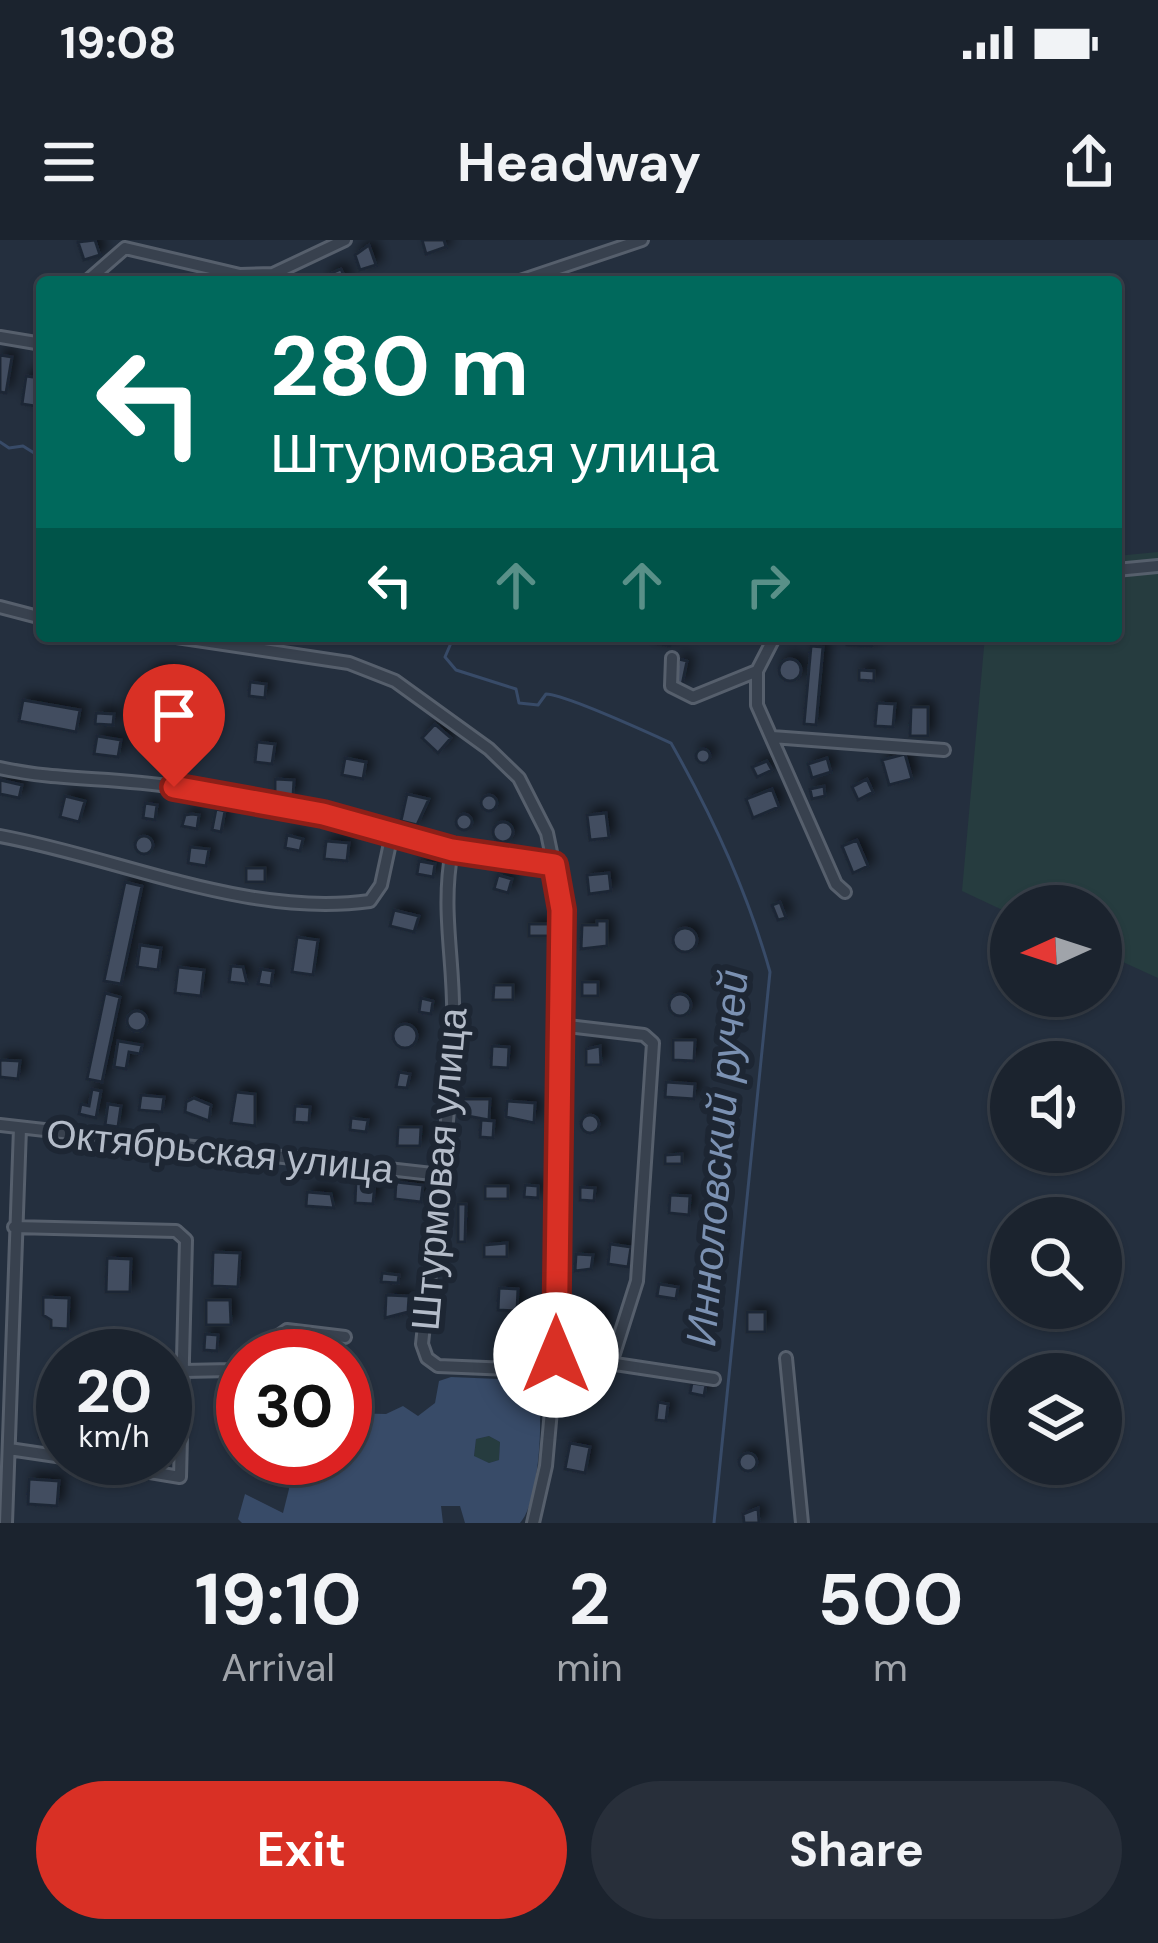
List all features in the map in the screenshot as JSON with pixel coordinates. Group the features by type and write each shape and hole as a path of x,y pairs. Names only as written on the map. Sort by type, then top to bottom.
{"street":[{"path":"92,276 124,244 240,275 273,274 345,240"},
{"path":"535,276 642,240"},
{"path":"0,337 36,343"},
{"path":"1122,569 1158,566"},
{"path":"0,607 36,616"},
{"path":"210,642 349,663 395,681 489,748 520,778 547,833 562,910 556,1371 546,1466 533,1523"},
{"path":"772,642 758,671 757,705 836,884 845,892"},
{"path":"672,658 670,686 693,697 758,671"},
{"path":"772,737 944,750"},
{"path":"0,768 34,776 174,787 323,814 452,850 554,865"},
{"path":"0,836 235,892 330,906 370,901 382,886 392,835"},
{"name":"Штурмовая улица","path":"452,850 443,898 455,995 422,1344 427,1358 438,1366 556,1371"},
{"path":"559,1024 644,1035 653,1043 637,1281 611,1364"},
{"name":"Октябрьская улица","path":"0,1125 441,1174"},
{"path":"6,1523 20,1128"},
{"path":"14,1227 176,1231 186,1240 184,1329"},
{"path":"556,1355 714,1378"},
{"path":"786,1358 802,1523"},
{"path":"9,1449 36,1453"}],"green space":[{"path":"1158,552 1158,978 1122,962 1122,885 990,885 990,904 962,891 984,642 1122,642 1122,555"},
{"path":"489,1436 500,1442 499,1460 489,1463 474,1457 476,1439"}],"water":[{"path":"451,1377 525,1380 536,1386 538,1457 532,1497 520,1523 465,1523 460,1506 441,1506 443,1523 242,1523 238,1519 245,1494 283,1513 288,1485 372,1485 372,1414 386,1414 403,1406 418,1416 435,1403 439,1381","holes":["489,1436 500,1442 499,1460 489,1463 474,1456 476,1439"]}],"building":[{"path":"95,240 100,255 84,260 78,242"},
{"path":"422,240 444,240 446,247 426,254"},
{"path":"369,245 376,265 360,270 355,255"},
{"path":"0,355 12,357 6,393 0,392"},
{"path":"26,376 36,377 35,406 22,404"},
{"path":"811,646 823,647 816,725 804,724"},
{"path":"679,659 687,661 682,685 674,683"},
{"path":"790,659 801,670 790,681 779,670"},
{"path":"859,670 874,671 874,681 859,680"},
{"path":"155,672 177,676 175,692 152,688"},
{"path":"250,682 266,684 265,698 249,696"},
{"path":"23,700 80,710 76,732 19,721"},
{"path":"877,703 895,704 893,727 875,726"},
{"path":"911,707 928,707 928,736 910,736"},
{"path":"96,713 114,714 113,725 95,724"},
{"path":"435,724 451,738 438,753 422,738"},
{"path":"97,736 121,740 118,757 94,754"},
{"path":"257,742 275,744 272,764 255,762"},
{"path":"703,749 710,756 703,763 696,756"},
{"path":"905,754 912,779 889,785 882,760"},
{"path":"345,758 366,762 363,779 342,775"},
{"path":"827,758 831,772 812,778 808,764"},
{"path":"767,761 772,770 757,777 752,767"},
{"path":"275,779 294,780 293,797 275,796"},
{"path":"867,779 873,792 858,800 852,787"},
{"path":"0,780 22,785 19,798 0,794"},
{"path":"824,786 825,796 812,799 810,789"},
{"path":"772,789 779,807 753,818 746,799"},
{"path":"407,794 429,799 417,825 401,821"},
{"path":"489,795 497,803 489,811 481,803"},
{"path":"65,796 85,801 79,822 60,817"},
{"path":"145,803 157,805 155,820 143,818"},
{"path":"216,809 225,811 221,832 212,830"},
{"path":"606,813 609,838 590,840 587,815"},
{"path":"464,814 472,822 464,830 456,822"},
{"path":"185,815 199,815 197,829 182,826"},
{"path":"503,822 513,832 503,842 493,832"},
{"path":"287,835 303,839 300,851 285,848"},
{"path":"144,836 153,845 144,854 135,845"},
{"path":"857,840 868,866 853,873 842,846"},
{"path":"326,841 349,843 347,861 324,859"},
{"path":"190,847 209,849 206,866 188,863"},
{"path":"419,861 435,864 433,877 417,874"},
{"path":"246,868 265,868 265,882 246,882"},
{"path":"609,873 611,891 589,894 587,875"},
{"path":"498,875 512,879 508,893 494,889"},
{"path":"125,882 142,886 121,984 104,981"},
{"path":"780,902 786,918 778,920 772,905"},
{"path":"394,910 419,916 414,932 390,926"},
{"path":"597,921 607,921 607,946 581,949 582,925 597,925"},
{"path":"529,924 554,924 554,936 529,936"},
{"path":"685,928 697,940 685,952 673,940"},
{"path":"297,937 318,940 313,975 292,972"},
{"path":"140,945 161,948 158,970 137,967"},
{"path":"231,966 243,967 247,984 229,982"},
{"path":"178,967 204,970 201,996 175,993"},
{"path":"261,969 273,971 271,986 258,984"},
{"path":"582,982 598,982 598,996 582,996"},
{"path":"494,985 513,985 513,1000 493,1000"},
{"path":"105,993 120,997 102,1082 87,1079"},
{"path":"680,994 691,1005 680,1016 669,1005"},
{"path":"421,998 433,1001 431,1014 419,1012"},
{"path":"137,1011 147,1021 137,1031 127,1021"},
{"path":"723,1017 734,1017 734,1031 723,1031"},
{"path":"405,1024 417,1036 405,1048 393,1036"},
{"path":"673,1040 695,1040 694,1061 673,1060"},
{"path":"118,1041 142,1045 140,1054 129,1052 126,1069 114,1067"},
{"path":"492,1046 509,1047 508,1068 491,1067"},
{"path":"600,1046 601,1065 586,1065 586,1049"},
{"path":"0,1060 20,1061 18,1079 0,1077"},
{"path":"399,1072 410,1074 407,1088 396,1087"},
{"path":"666,1082 695,1084 694,1099 665,1097"},
{"path":"92,1089 101,1091 96,1118 79,1114 81,1104 89,1106"},
{"path":"236,1092 255,1094 255,1126 231,1123"},
{"path":"141,1095 164,1097 162,1112 139,1110"},
{"path":"194,1098 211,1105 209,1121 185,1112 186,1102"},
{"path":"463,1099 490,1099 489,1120 462,1115"},
{"path":"507,1101 535,1103 534,1123 506,1117"},
{"path":"108,1104 121,1106 118,1127 105,1125"},
{"path":"295,1106 310,1107 309,1123 294,1122"},
{"path":"590,1115 599,1124 590,1133 581,1124"},
{"path":"351,1118 368,1120 366,1132 350,1130"},
{"path":"481,1120 494,1121 493,1138 480,1137"},
{"path":"398,1127 421,1127 420,1146 397,1146"},
{"path":"711,1137 721,1138 720,1151 710,1150"},
{"path":"682,1154 682,1164 665,1164 665,1155"},
{"path":"356,1180 375,1182 373,1204 355,1203"},
{"path":"396,1182 423,1185 421,1202 395,1199"},
{"path":"525,1185 538,1186 538,1198 524,1197"},
{"path":"485,1186 508,1186 508,1199 485,1199"},
{"path":"580,1187 595,1188 594,1201 580,1200"},
{"path":"307,1192 331,1194 334,1208 306,1206"},
{"path":"670,1195 690,1196 689,1215 669,1213"},
{"path":"458,1204 466,1204 465,1242 458,1242"},
{"path":"708,1224 722,1226 719,1257 705,1256"},
{"path":"507,1243 507,1257 484,1257 484,1245"},
{"path":"610,1244 631,1247 628,1267 608,1264"},
{"path":"213,1252 240,1253 238,1287 212,1286"},
{"path":"576,1254 593,1255 591,1269 575,1271"},
{"path":"107,1258 131,1259 130,1292 106,1292"},
{"path":"382,1273 399,1275 398,1283 381,1282"},
{"path":"659,1284 678,1287 676,1299 657,1296"},
{"path":"499,1288 518,1289 517,1311 498,1310"},
{"path":"386,1295 409,1296 408,1312 385,1318"},
{"path":"43,1297 69,1298 68,1329 51,1328 51,1320 43,1315"},
{"path":"206,1300 230,1300 231,1325 206,1325"},
{"path":"580,1311 603,1313 602,1325 579,1322"},
{"path":"747,1312 765,1312 765,1332 747,1332"},
{"path":"579,1322 602,1325 601,1336 577,1334"},
{"path":"205,1334 216,1335 216,1351 204,1350"},
{"path":"521,1334 531,1344 521,1354 511,1344"},
{"path":"577,1334 601,1336 600,1346 576,1343"},
{"path":"692,1383 706,1385 704,1396 690,1393"},
{"path":"572,1386 591,1388 589,1403 570,1401"},
{"path":"658,1402 668,1404 666,1421 656,1420"},
{"path":"570,1443 590,1447 585,1473 565,1469"},
{"path":"748,1453 757,1462 748,1471 739,1462"},
{"path":"29,1479 36,1479 36,1485 59,1485 57,1506 28,1504"},
{"path":"758,1508 759,1523 744,1523 743,1514"}],"waterway":[{"name":"Инноловский ручей","path":"0,442 36,454"},
{"name":"Инноловский ручей","path":"451,642 445,657 456,670 516,689 519,703 538,705 546,694 556,696 671,743 728,854 770,972 714,1523"}],"route":[{"path":"174,787 323,814 452,850 554,865 562,910 556,1355"}]}
